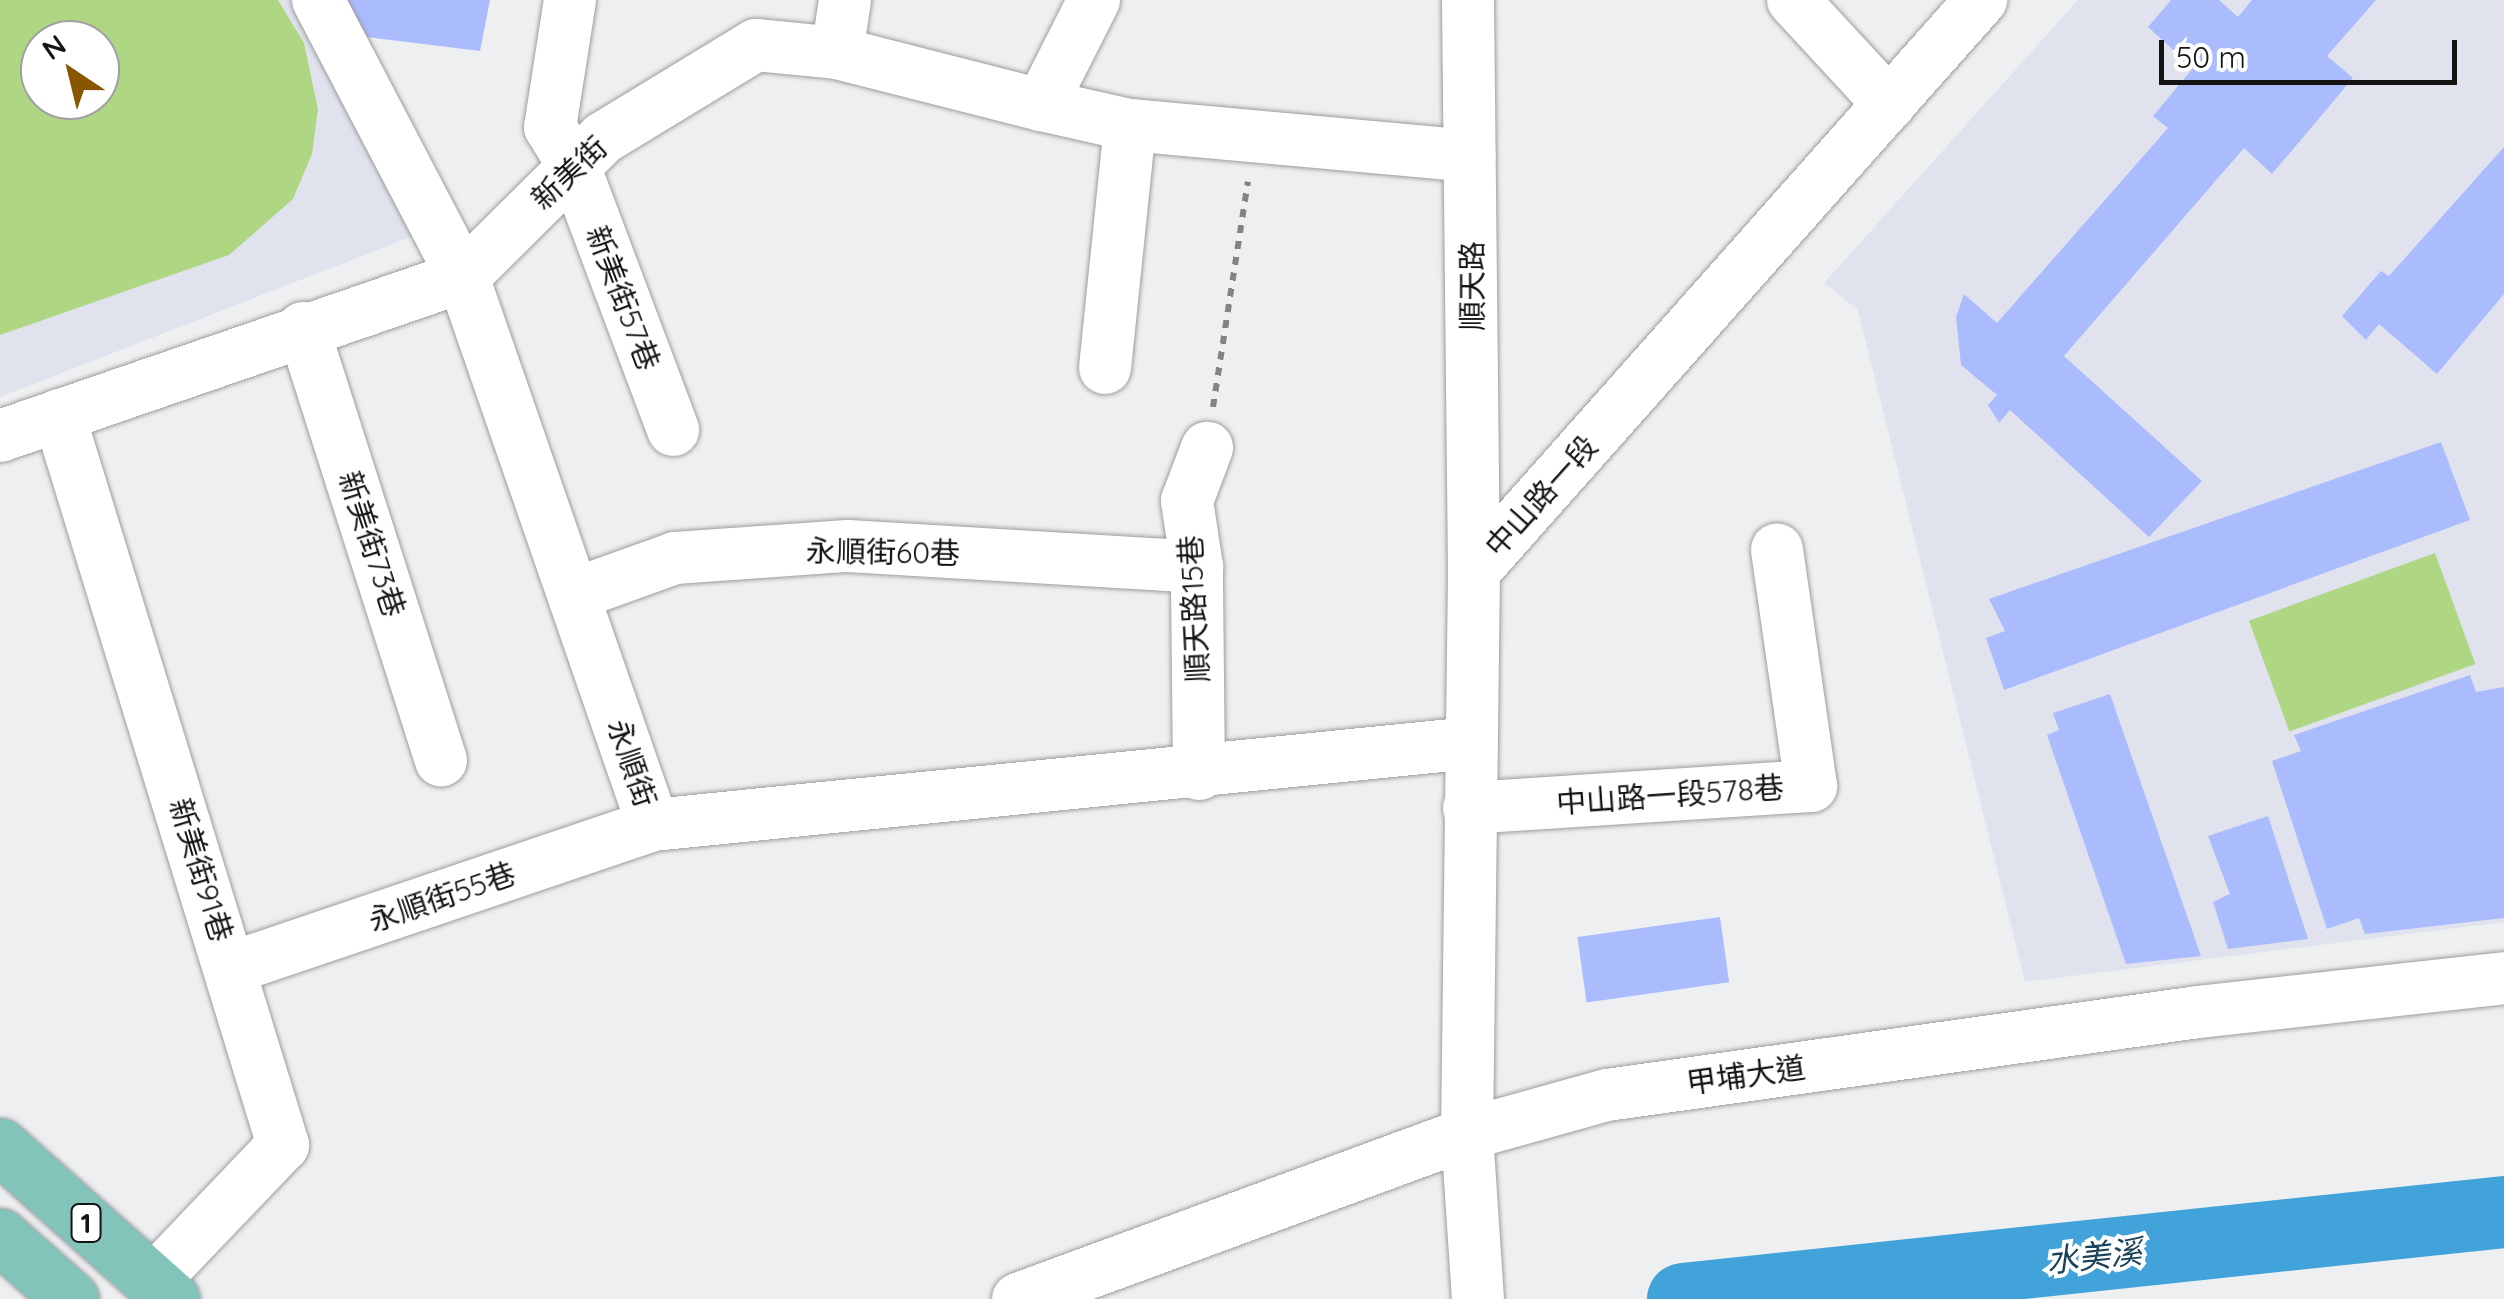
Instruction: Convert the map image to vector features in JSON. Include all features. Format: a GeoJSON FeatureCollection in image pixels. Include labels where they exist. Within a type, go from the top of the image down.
{"type":"FeatureCollection","features":[{"type":"Feature","properties":{"kind":"main road","name":"1"},"geometry":{"type":"LineString","coordinates":[[0,1146],[162,1290]]}},
{"type":"Feature","properties":{"kind":"main road","name":"1"},"geometry":{"type":"LineString","coordinates":[[0,1236],[71,1299]]}},
{"type":"Feature","properties":{"kind":"street","name":"永順街"},"geometry":{"type":"LineString","coordinates":[[318,0],[463,277],[653,825],[1198,774],[1471,742]]}},
{"type":"Feature","properties":{"kind":"street","name":"新美街57巷"},"geometry":{"type":"LineString","coordinates":[[570,0],[550,127],[574,166],[673,430]]}},
{"type":"Feature","properties":{"kind":"street"},"geometry":{"type":"LineString","coordinates":[[837,53],[846,0]]}},
{"type":"Feature","properties":{"kind":"street"},"geometry":{"type":"LineString","coordinates":[[1041,106],[1094,0]]}},
{"type":"Feature","properties":{"kind":"street","name":"順天路"},"geometry":{"type":"LineString","coordinates":[[1468,0],[1474,571]]}},
{"type":"Feature","properties":{"kind":"street"},"geometry":{"type":"LineString","coordinates":[[1793,0],[1890,104]]}},
{"type":"Feature","properties":{"kind":"street","name":"中山路一段"},"geometry":{"type":"LineString","coordinates":[[1478,1299],[1467,1134],[1474,571],[1982,0]]}},
{"type":"Feature","properties":{"kind":"street","name":"新美街"},"geometry":{"type":"LineString","coordinates":[[0,436],[303,328],[463,277],[604,138],[756,44],[837,53],[1130,125],[1254,139]]}},
{"type":"Feature","properties":{"kind":"street"},"geometry":{"type":"LineString","coordinates":[[1105,368],[1130,125]]}},
{"type":"Feature","properties":{"kind":"street"},"geometry":{"type":"LineString","coordinates":[[1254,139],[1470,156]]}},
{"type":"Feature","properties":{"kind":"street","name":"新美街73巷"},"geometry":{"type":"LineString","coordinates":[[303,328],[441,760]]}},
{"type":"Feature","properties":{"kind":"street","name":"新美街91巷"},"geometry":{"type":"LineString","coordinates":[[60,416],[232,968],[283,1145],[162,1290]]}},
{"type":"Feature","properties":{"kind":"street","name":"順天路15巷"},"geometry":{"type":"LineString","coordinates":[[1198,774],[1197,567],[1187,500],[1207,448]]}},
{"type":"Feature","properties":{"kind":"street","name":"永順街60巷"},"geometry":{"type":"LineString","coordinates":[[575,594],[676,558],[848,546],[1197,567]]}},
{"type":"Feature","properties":{"kind":"street","name":"中山路一段578巷"},"geometry":{"type":"LineString","coordinates":[[1469,808],[1811,786],[1777,549]]}},
{"type":"Feature","properties":{"kind":"street","name":"永順街55巷"},"geometry":{"type":"LineString","coordinates":[[232,968],[653,825]]}},
{"type":"Feature","properties":{"kind":"street"},"geometry":{"type":"LineString","coordinates":[[2198,1012],[2305,966],[2504,941]]}},
{"type":"Feature","properties":{"kind":"street","name":"甲埔大道"},"geometry":{"type":"LineString","coordinates":[[1018,1299],[1467,1134],[1608,1095],[2198,1012],[2504,978]]}},
{"type":"Feature","properties":{"kind":"path"},"geometry":{"type":"LineString","coordinates":[[1207,448],[1254,139]]}},
{"type":"Feature","properties":{"kind":"shaded area"},"geometry":{"type":"Polygon","coordinates":[[[0,0],[299,0],[413,236],[0,397],[0,0]]]}},
{"type":"Feature","properties":{"kind":"shaded area"},"geometry":{"type":"Polygon","coordinates":[[[2078,0],[2504,0],[2504,922],[2025,982],[1858,310],[1824,283],[2078,0]]]}},
{"type":"Feature","properties":{"kind":"green space"},"geometry":{"type":"Polygon","coordinates":[[[0,0],[278,0],[304,43],[318,109],[312,154],[293,199],[229,255],[0,335],[0,0]]]}},
{"type":"Feature","properties":{"kind":"green space"},"geometry":{"type":"Polygon","coordinates":[[[2435,553],[2475,664],[2289,732],[2249,621],[2435,553]]]}},
{"type":"Feature","properties":{"kind":"building"},"geometry":{"type":"Polygon","coordinates":[[[335,0],[490,0],[480,51],[350,35],[335,0]]]}},
{"type":"Feature","properties":{"kind":"building"},"geometry":{"type":"Polygon","coordinates":[[[2171,0],[2219,0],[2238,17],[2252,0],[2376,0],[2327,56],[2353,78],[2272,174],[2244,148],[2064,356],[2202,481],[2149,537],[2010,410],[1999,423],[1988,405],[1997,395],[1961,365],[1956,317],[1964,294],[1997,323],[2168,128],[2153,116],[2193,68],[2148,27],[2171,0]]]}},
{"type":"Feature","properties":{"kind":"building"},"geometry":{"type":"Polygon","coordinates":[[[2504,147],[2504,294],[2437,374],[2379,324],[2366,340],[2342,316],[2381,271],[2389,276],[2504,147]]]}},
{"type":"Feature","properties":{"kind":"building"},"geometry":{"type":"Polygon","coordinates":[[[2441,442],[2470,520],[2004,690],[1986,638],[2005,631],[1989,599],[2441,442]]]}},
{"type":"Feature","properties":{"kind":"building"},"geometry":{"type":"Polygon","coordinates":[[[2470,675],[2476,692],[2504,687],[2504,918],[2365,934],[2359,918],[2327,929],[2272,761],[2301,751],[2294,735],[2470,675]]]}},
{"type":"Feature","properties":{"kind":"building"},"geometry":{"type":"Polygon","coordinates":[[[2110,694],[2201,956],[2126,964],[2047,735],[2059,730],[2053,713],[2110,694]]]}},
{"type":"Feature","properties":{"kind":"building"},"geometry":{"type":"Polygon","coordinates":[[[2268,816],[2308,939],[2228,949],[2213,902],[2230,894],[2208,836],[2268,816]]]}},
{"type":"Feature","properties":{"kind":"building"},"geometry":{"type":"Polygon","coordinates":[[[1720,917],[1729,982],[1587,1002],[1577,937],[1720,917]]]}},
{"type":"Feature","properties":{"kind":"waterway","name":"水美溪"},"geometry":{"type":"LineString","coordinates":[[1683,1299],[2504,1212]]}}]}
